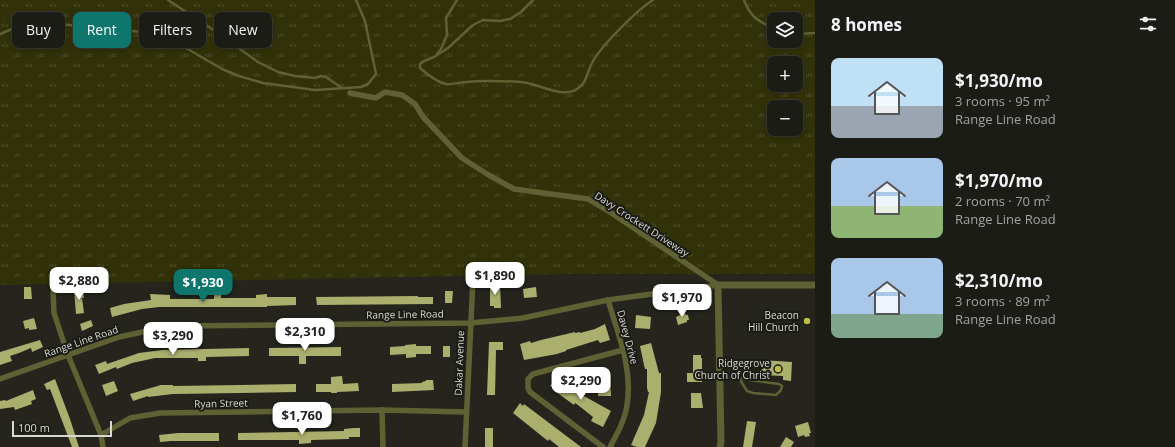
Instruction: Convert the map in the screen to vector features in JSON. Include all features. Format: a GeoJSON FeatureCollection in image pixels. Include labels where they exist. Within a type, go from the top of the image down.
{"type":"FeatureCollection","features":[{"type":"Feature","properties":{"kind":"street","name":"Davy Crockett Driveway"},"geometry":{"type":"LineString","coordinates":[[350,93],[376,98],[385,92],[402,95],[415,104],[423,117],[462,158],[486,174],[514,189],[588,200],[613,214],[718,285]]}},
{"type":"Feature","properties":{"kind":"street","name":"Dakar Avenue"},"geometry":{"type":"LineString","coordinates":[[465,447],[472,279]]}},
{"type":"Feature","properties":{"kind":"street","name":"Range Line Road"},"geometry":{"type":"LineString","coordinates":[[0,379],[119,337],[171,326],[470,323],[523,318],[608,300],[718,285],[815,286]]}},
{"type":"Feature","properties":{"kind":"street"},"geometry":{"type":"LineString","coordinates":[[718,285],[720,447]]}},
{"type":"Feature","properties":{"kind":"street"},"geometry":{"type":"LineString","coordinates":[[53,290],[54,313],[68,355],[101,435],[103,447]]}},
{"type":"Feature","properties":{"kind":"street","name":"Davey Drive"},"geometry":{"type":"LineString","coordinates":[[608,300],[628,368],[629,386],[628,405],[621,426],[610,447]]}},
{"type":"Feature","properties":{"kind":"street"},"geometry":{"type":"LineString","coordinates":[[603,447],[530,392],[527,385],[528,379],[533,374],[623,350]]}},
{"type":"Feature","properties":{"kind":"street"},"geometry":{"type":"LineString","coordinates":[[382,410],[383,447]]}},
{"type":"Feature","properties":{"kind":"street","name":"Ryan Street"},"geometry":{"type":"LineString","coordinates":[[101,435],[130,418],[160,413],[382,410],[466,412]]}},
{"type":"Feature","properties":{"kind":"lane"},"geometry":{"type":"LineString","coordinates":[[168,0],[258,62],[278,72],[289,75],[315,78],[321,76],[326,77],[342,88]]}},
{"type":"Feature","properties":{"kind":"lane"},"geometry":{"type":"LineString","coordinates":[[0,34],[19,26],[48,23],[152,33],[169,38],[222,69],[263,83],[315,90],[361,87],[368,84],[376,74],[365,21],[356,0]]}},
{"type":"Feature","properties":{"kind":"lane"},"geometry":{"type":"LineString","coordinates":[[434,57],[446,40],[446,18],[457,0]]}},
{"type":"Feature","properties":{"kind":"lane"},"geometry":{"type":"LineString","coordinates":[[533,0],[521,12],[510,19],[500,21],[483,20],[473,25],[448,48],[434,57],[424,60],[420,64],[420,68],[426,74],[446,84],[468,82],[523,82],[560,91],[575,91],[584,83],[592,63],[598,54],[638,11],[653,0]]}},
{"type":"Feature","properties":{"kind":"lane"},"geometry":{"type":"LineString","coordinates":[[744,0],[747,8],[757,20],[767,25]]}},
{"type":"Feature","properties":{"kind":"lane"},"geometry":{"type":"LineString","coordinates":[[803,34],[815,33]]}},
{"type":"Feature","properties":{"kind":"lane"},"geometry":{"type":"LineString","coordinates":[[720,376],[740,378],[779,384],[782,386],[782,390],[776,395],[753,393],[747,391],[740,378]]}},
{"type":"Feature","properties":{"kind":"green space"},"geometry":{"type":"Polygon","coordinates":[[[0,0],[815,0],[815,274],[568,274],[0,285],[0,0]]]}},
{"type":"Feature","properties":{"kind":"building"},"geometry":{"type":"Polygon","coordinates":[[[490,284],[500,284],[501,308],[494,308],[494,306],[490,306],[490,284]]]}},
{"type":"Feature","properties":{"kind":"building"},"geometry":{"type":"Polygon","coordinates":[[[24,287],[31,287],[32,299],[24,299],[24,287]]]}},
{"type":"Feature","properties":{"kind":"building"},"geometry":{"type":"Polygon","coordinates":[[[536,287],[537,297],[524,298],[523,289],[536,287]]]}},
{"type":"Feature","properties":{"kind":"building"},"geometry":{"type":"Polygon","coordinates":[[[74,290],[83,290],[84,298],[82,298],[84,313],[76,314],[74,290]]]}},
{"type":"Feature","properties":{"kind":"building"},"geometry":{"type":"Polygon","coordinates":[[[445,291],[453,291],[452,303],[445,303],[445,291]]]}},
{"type":"Feature","properties":{"kind":"building"},"geometry":{"type":"Polygon","coordinates":[[[150,294],[170,295],[170,299],[214,299],[214,295],[221,295],[221,298],[256,298],[256,295],[267,294],[267,297],[296,297],[296,305],[267,307],[159,307],[142,309],[112,317],[110,308],[124,304],[151,300],[150,294]]]}},
{"type":"Feature","properties":{"kind":"building"},"geometry":{"type":"Polygon","coordinates":[[[316,297],[433,297],[433,304],[317,305],[316,297]]]}},
{"type":"Feature","properties":{"kind":"building"},"geometry":{"type":"Polygon","coordinates":[[[684,311],[686,315],[688,315],[689,320],[678,325],[676,317],[680,315],[679,312],[684,311]]]}},
{"type":"Feature","properties":{"kind":"building"},"geometry":{"type":"Polygon","coordinates":[[[636,315],[651,317],[650,329],[635,328],[636,315]]]}},
{"type":"Feature","properties":{"kind":"building"},"geometry":{"type":"Polygon","coordinates":[[[34,318],[37,329],[25,329],[23,321],[34,318]]]}},
{"type":"Feature","properties":{"kind":"building"},"geometry":{"type":"Polygon","coordinates":[[[91,320],[93,326],[82,331],[80,324],[91,320]]]}},
{"type":"Feature","properties":{"kind":"building"},"geometry":{"type":"Polygon","coordinates":[[[605,324],[610,340],[600,343],[598,340],[557,354],[524,360],[520,344],[530,341],[531,343],[575,332],[580,333],[595,329],[605,324]]]}},
{"type":"Feature","properties":{"kind":"building"},"geometry":{"type":"Polygon","coordinates":[[[40,340],[43,347],[32,352],[31,348],[10,356],[12,361],[0,365],[0,352],[40,340]]]}},
{"type":"Feature","properties":{"kind":"building"},"geometry":{"type":"Polygon","coordinates":[[[489,342],[503,342],[503,350],[496,350],[495,395],[487,395],[489,342]]]}},
{"type":"Feature","properties":{"kind":"building"},"geometry":{"type":"Polygon","coordinates":[[[651,343],[659,373],[661,373],[661,392],[656,423],[645,447],[637,447],[631,445],[644,415],[649,392],[647,388],[647,369],[645,369],[640,346],[651,343]]]}},
{"type":"Feature","properties":{"kind":"building"},"geometry":{"type":"Polygon","coordinates":[[[416,344],[416,346],[431,346],[431,354],[416,354],[416,357],[406,358],[406,354],[390,355],[390,347],[416,344]]]}},
{"type":"Feature","properties":{"kind":"building"},"geometry":{"type":"Polygon","coordinates":[[[443,346],[450,346],[450,357],[443,357],[443,346]]]}},
{"type":"Feature","properties":{"kind":"building"},"geometry":{"type":"Polygon","coordinates":[[[341,347],[341,356],[306,356],[306,364],[299,364],[299,356],[269,356],[269,348],[341,347]]]}},
{"type":"Feature","properties":{"kind":"building"},"geometry":{"type":"Polygon","coordinates":[[[249,348],[249,356],[206,357],[206,361],[198,361],[198,358],[155,358],[132,363],[117,369],[116,367],[99,374],[95,365],[106,361],[107,364],[139,353],[162,350],[249,348]]]}},
{"type":"Feature","properties":{"kind":"building"},"geometry":{"type":"Polygon","coordinates":[[[693,355],[701,355],[702,358],[702,382],[687,382],[687,373],[693,373],[693,355]]]}},
{"type":"Feature","properties":{"kind":"building"},"geometry":{"type":"Polygon","coordinates":[[[762,360],[792,362],[791,381],[783,380],[783,376],[761,375],[762,360]]]}},
{"type":"Feature","properties":{"kind":"building"},"geometry":{"type":"Polygon","coordinates":[[[599,372],[610,372],[611,396],[598,396],[599,372]]]}},
{"type":"Feature","properties":{"kind":"building"},"geometry":{"type":"Polygon","coordinates":[[[558,375],[586,395],[582,395],[611,411],[603,427],[591,421],[593,417],[578,405],[575,403],[574,405],[552,389],[553,388],[550,386],[558,375]]]}},
{"type":"Feature","properties":{"kind":"building"},"geometry":{"type":"Polygon","coordinates":[[[342,376],[343,384],[358,383],[359,391],[337,393],[316,392],[316,384],[331,384],[331,377],[342,376]]]}},
{"type":"Feature","properties":{"kind":"building"},"geometry":{"type":"Polygon","coordinates":[[[55,379],[79,447],[72,447],[50,389],[47,390],[44,384],[55,379]]]}},
{"type":"Feature","properties":{"kind":"building"},"geometry":{"type":"Polygon","coordinates":[[[426,380],[433,380],[434,390],[392,392],[392,384],[422,383],[426,380]]]}},
{"type":"Feature","properties":{"kind":"building"},"geometry":{"type":"Polygon","coordinates":[[[114,381],[118,391],[106,396],[102,385],[114,381]]]}},
{"type":"Feature","properties":{"kind":"building"},"geometry":{"type":"Polygon","coordinates":[[[296,384],[296,392],[173,394],[148,396],[133,401],[130,394],[161,385],[296,384]]]}},
{"type":"Feature","properties":{"kind":"building"},"geometry":{"type":"Polygon","coordinates":[[[33,390],[36,399],[31,401],[32,404],[15,410],[14,407],[0,409],[0,401],[6,401],[33,390]]]}},
{"type":"Feature","properties":{"kind":"building"},"geometry":{"type":"Polygon","coordinates":[[[691,393],[701,393],[703,408],[691,408],[691,393]]]}},
{"type":"Feature","properties":{"kind":"building"},"geometry":{"type":"Polygon","coordinates":[[[520,403],[523,406],[524,404],[581,447],[559,447],[549,439],[548,441],[513,413],[520,403]]]}},
{"type":"Feature","properties":{"kind":"building"},"geometry":{"type":"Polygon","coordinates":[[[747,421],[756,422],[752,447],[743,447],[747,421]]]}},
{"type":"Feature","properties":{"kind":"building"},"geometry":{"type":"Polygon","coordinates":[[[808,422],[811,433],[809,433],[810,436],[805,437],[804,435],[798,437],[795,426],[808,422]]]}},
{"type":"Feature","properties":{"kind":"building"},"geometry":{"type":"Polygon","coordinates":[[[360,428],[360,437],[349,437],[349,439],[311,440],[311,443],[299,444],[299,440],[238,440],[238,433],[344,431],[344,429],[360,428]]]}},
{"type":"Feature","properties":{"kind":"building"},"geometry":{"type":"Polygon","coordinates":[[[485,428],[493,428],[493,447],[485,447],[485,428]]]}},
{"type":"Feature","properties":{"kind":"building"},"geometry":{"type":"Polygon","coordinates":[[[178,433],[219,433],[219,441],[160,442],[159,435],[178,433]]]}},
{"type":"Feature","properties":{"kind":"building"},"geometry":{"type":"Polygon","coordinates":[[[786,437],[794,442],[791,447],[780,447],[786,437]]]}},
{"type":"Feature","properties":{"kind":"place","name":"Beacon Hill Church"},"geometry":{"type":"Point","coordinates":[807,321]}},
{"type":"Feature","properties":{"kind":"place","name":"Ridgegrove Church of Christ"},"geometry":{"type":"Point","coordinates":[778,369]}}]}
